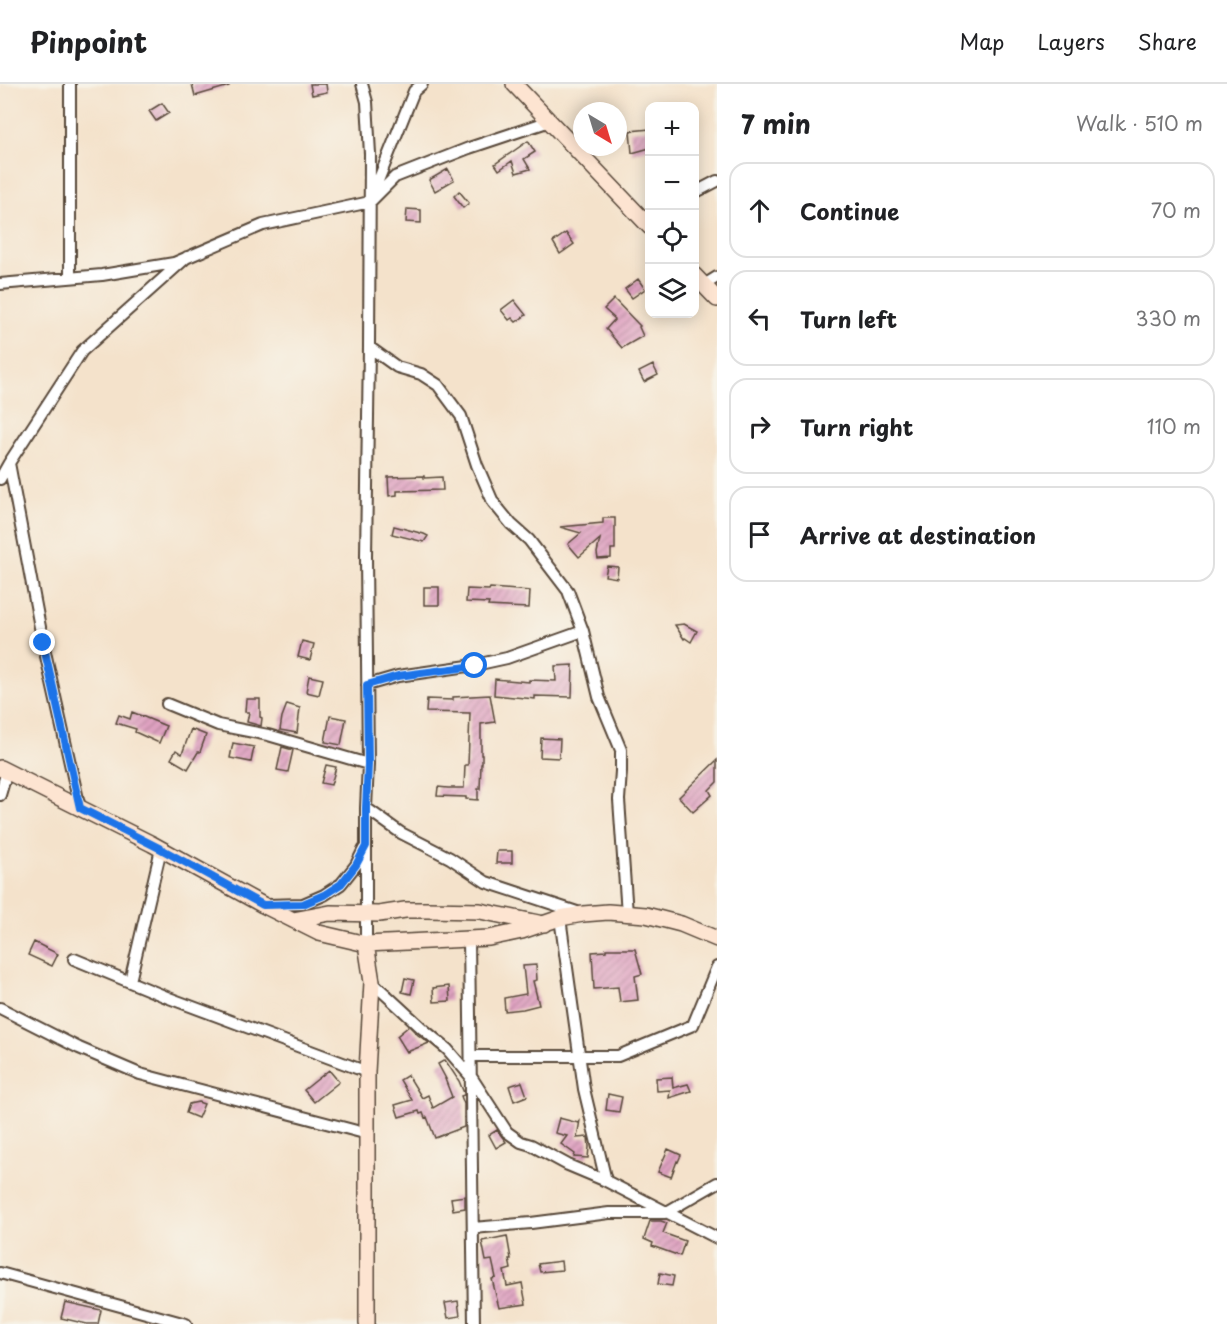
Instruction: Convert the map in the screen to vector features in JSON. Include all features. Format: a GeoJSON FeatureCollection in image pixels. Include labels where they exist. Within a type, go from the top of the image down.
{"type":"FeatureCollection","features":[{"type":"Feature","properties":{"kind":"street"},"geometry":{"type":"LineString","coordinates":[[70,84],[70,278]]}},
{"type":"Feature","properties":{"kind":"street"},"geometry":{"type":"LineString","coordinates":[[362,84],[367,102],[370,154],[366,556],[368,764],[366,944],[372,982],[367,1072],[367,1324]]}},
{"type":"Feature","properties":{"kind":"street"},"geometry":{"type":"LineString","coordinates":[[370,202],[414,91],[422,84]]}},
{"type":"Feature","properties":{"kind":"street"},"geometry":{"type":"LineString","coordinates":[[514,84],[645,219]]}},
{"type":"Feature","properties":{"kind":"street"},"geometry":{"type":"LineString","coordinates":[[0,284],[102,275],[174,263],[263,225],[370,202],[395,177],[469,148],[550,122]]}},
{"type":"Feature","properties":{"kind":"street"},"geometry":{"type":"LineString","coordinates":[[699,190],[717,181]]}},
{"type":"Feature","properties":{"kind":"street"},"geometry":{"type":"LineString","coordinates":[[0,479],[82,351],[187,257]]}},
{"type":"Feature","properties":{"kind":"street"},"geometry":{"type":"LineString","coordinates":[[705,279],[717,299]]}},
{"type":"Feature","properties":{"kind":"street"},"geometry":{"type":"LineString","coordinates":[[369,347],[397,367],[421,374],[438,385],[461,416],[477,465],[493,502],[511,524],[529,540],[568,591],[583,631],[599,697],[621,750],[619,800],[627,914]]}},
{"type":"Feature","properties":{"kind":"street"},"geometry":{"type":"LineString","coordinates":[[9,463],[43,643],[80,808]]}},
{"type":"Feature","properties":{"kind":"street"},"geometry":{"type":"LineString","coordinates":[[367,685],[398,676],[475,666],[507,658],[583,631]]}},
{"type":"Feature","properties":{"kind":"street"},"geometry":{"type":"LineString","coordinates":[[167,704],[218,725],[268,735],[368,764]]}},
{"type":"Feature","properties":{"kind":"street"},"geometry":{"type":"LineString","coordinates":[[0,795],[3,769],[319,933],[366,944],[489,938],[522,931],[560,918],[608,912],[645,915],[681,924],[717,939]]}},
{"type":"Feature","properties":{"kind":"street"},"geometry":{"type":"LineString","coordinates":[[366,808],[401,833],[450,858],[486,882],[584,914]]}},
{"type":"Feature","properties":{"kind":"street"},"geometry":{"type":"LineString","coordinates":[[263,905],[303,904],[324,895],[341,884],[356,865],[366,846]]}},
{"type":"Feature","properties":{"kind":"street"},"geometry":{"type":"LineString","coordinates":[[130,981],[161,849]]}},
{"type":"Feature","properties":{"kind":"street"},"geometry":{"type":"LineString","coordinates":[[293,920],[330,913],[379,914],[405,910],[480,911],[544,924]]}},
{"type":"Feature","properties":{"kind":"street"},"geometry":{"type":"LineString","coordinates":[[560,918],[584,1089],[606,1181]]}},
{"type":"Feature","properties":{"kind":"street"},"geometry":{"type":"LineString","coordinates":[[469,939],[474,1324]]}},
{"type":"Feature","properties":{"kind":"street"},"geometry":{"type":"LineString","coordinates":[[74,958],[169,998],[367,1072]]}},
{"type":"Feature","properties":{"kind":"street"},"geometry":{"type":"LineString","coordinates":[[471,1056],[618,1056],[693,1025],[717,967]]}},
{"type":"Feature","properties":{"kind":"street"},"geometry":{"type":"LineString","coordinates":[[372,982],[447,1048],[472,1078],[507,1132],[521,1142],[606,1181],[717,1238]]}},
{"type":"Feature","properties":{"kind":"street"},"geometry":{"type":"LineString","coordinates":[[0,1008],[79,1048],[140,1074],[368,1134]]}},
{"type":"Feature","properties":{"kind":"street"},"geometry":{"type":"LineString","coordinates":[[473,1228],[609,1214],[665,1212],[717,1183]]}},
{"type":"Feature","properties":{"kind":"street"},"geometry":{"type":"LineString","coordinates":[[0,1273],[186,1324]]}},
{"type":"Feature","properties":{"kind":"building"},"geometry":{"type":"Polygon","coordinates":[[[192,84],[229,84],[229,86],[195,96],[192,84]]]}},
{"type":"Feature","properties":{"kind":"building"},"geometry":{"type":"Polygon","coordinates":[[[310,84],[326,84],[327,92],[312,95],[310,84]]]}},
{"type":"Feature","properties":{"kind":"building"},"geometry":{"type":"Polygon","coordinates":[[[162,103],[169,113],[156,121],[149,111],[162,103]]]}},
{"type":"Feature","properties":{"kind":"building"},"geometry":{"type":"Polygon","coordinates":[[[645,130],[645,149],[632,153],[630,131],[645,130]]]}},
{"type":"Feature","properties":{"kind":"building"},"geometry":{"type":"Polygon","coordinates":[[[528,141],[535,152],[524,159],[530,169],[516,173],[512,161],[499,170],[495,164],[528,141]]]}},
{"type":"Feature","properties":{"kind":"building"},"geometry":{"type":"Polygon","coordinates":[[[448,169],[454,180],[435,191],[429,180],[448,169]]]}},
{"type":"Feature","properties":{"kind":"building"},"geometry":{"type":"Polygon","coordinates":[[[459,191],[469,203],[463,208],[454,196],[459,191]]]}},
{"type":"Feature","properties":{"kind":"building"},"geometry":{"type":"Polygon","coordinates":[[[407,209],[421,210],[421,223],[406,222],[407,209]]]}},
{"type":"Feature","properties":{"kind":"building"},"geometry":{"type":"Polygon","coordinates":[[[566,233],[574,244],[560,254],[553,242],[566,233]]]}},
{"type":"Feature","properties":{"kind":"building"},"geometry":{"type":"Polygon","coordinates":[[[638,279],[645,289],[632,298],[625,289],[638,279]]]}},
{"type":"Feature","properties":{"kind":"building"},"geometry":{"type":"Polygon","coordinates":[[[614,299],[640,326],[643,336],[622,348],[606,329],[615,319],[604,309],[614,299]]]}},
{"type":"Feature","properties":{"kind":"building"},"geometry":{"type":"Polygon","coordinates":[[[514,300],[526,315],[516,322],[512,318],[509,320],[501,310],[514,300]]]}},
{"type":"Feature","properties":{"kind":"building"},"geometry":{"type":"Polygon","coordinates":[[[653,365],[658,375],[644,382],[639,372],[653,365]]]}},
{"type":"Feature","properties":{"kind":"building"},"geometry":{"type":"Polygon","coordinates":[[[424,476],[424,478],[442,477],[443,490],[397,491],[397,495],[389,496],[388,477],[424,476]]]}},
{"type":"Feature","properties":{"kind":"building"},"geometry":{"type":"Polygon","coordinates":[[[603,518],[615,518],[615,549],[611,549],[611,558],[598,559],[600,539],[579,557],[568,544],[581,533],[560,527],[603,523],[603,518]]]}},
{"type":"Feature","properties":{"kind":"building"},"geometry":{"type":"Polygon","coordinates":[[[394,526],[428,536],[424,542],[392,534],[394,526]]]}},
{"type":"Feature","properties":{"kind":"building"},"geometry":{"type":"Polygon","coordinates":[[[607,566],[618,567],[617,578],[605,576],[607,566]]]}},
{"type":"Feature","properties":{"kind":"building"},"geometry":{"type":"Polygon","coordinates":[[[424,587],[439,587],[439,605],[424,605],[424,587]]]}},
{"type":"Feature","properties":{"kind":"building"},"geometry":{"type":"Polygon","coordinates":[[[490,588],[530,591],[529,608],[488,606],[489,603],[466,602],[467,589],[489,590],[490,588]]]}},
{"type":"Feature","properties":{"kind":"building"},"geometry":{"type":"Polygon","coordinates":[[[684,624],[697,631],[691,642],[684,639],[675,625],[684,624]]]}},
{"type":"Feature","properties":{"kind":"building"},"geometry":{"type":"Polygon","coordinates":[[[302,641],[314,644],[310,660],[298,657],[302,641]]]}},
{"type":"Feature","properties":{"kind":"building"},"geometry":{"type":"Polygon","coordinates":[[[573,665],[572,697],[535,696],[535,699],[494,695],[495,679],[529,682],[529,680],[556,681],[555,666],[573,665]]]}},
{"type":"Feature","properties":{"kind":"building"},"geometry":{"type":"Polygon","coordinates":[[[309,676],[323,679],[319,695],[306,692],[309,676]]]}},
{"type":"Feature","properties":{"kind":"building"},"geometry":{"type":"Polygon","coordinates":[[[490,695],[495,722],[481,724],[482,764],[478,800],[466,799],[466,797],[437,796],[438,787],[464,788],[465,765],[468,765],[470,713],[426,712],[427,699],[453,700],[453,697],[490,695]]]}},
{"type":"Feature","properties":{"kind":"building"},"geometry":{"type":"Polygon","coordinates":[[[246,699],[260,699],[261,726],[247,722],[249,712],[245,712],[246,699]]]}},
{"type":"Feature","properties":{"kind":"building"},"geometry":{"type":"Polygon","coordinates":[[[287,704],[300,708],[297,733],[280,730],[287,704]]]}},
{"type":"Feature","properties":{"kind":"building"},"geometry":{"type":"Polygon","coordinates":[[[132,712],[166,726],[159,743],[135,732],[136,729],[116,723],[119,715],[130,719],[132,712]]]}},
{"type":"Feature","properties":{"kind":"building"},"geometry":{"type":"Polygon","coordinates":[[[330,716],[346,719],[341,745],[325,742],[330,716]]]}},
{"type":"Feature","properties":{"kind":"building"},"geometry":{"type":"Polygon","coordinates":[[[191,729],[206,735],[200,752],[188,769],[171,759],[176,750],[182,754],[191,729]]]}},
{"type":"Feature","properties":{"kind":"building"},"geometry":{"type":"Polygon","coordinates":[[[541,738],[560,739],[559,758],[540,757],[541,738]]]}},
{"type":"Feature","properties":{"kind":"building"},"geometry":{"type":"Polygon","coordinates":[[[233,743],[254,747],[251,762],[230,758],[233,743]]]}},
{"type":"Feature","properties":{"kind":"building"},"geometry":{"type":"Polygon","coordinates":[[[282,747],[293,750],[288,772],[277,770],[282,747]]]}},
{"type":"Feature","properties":{"kind":"building"},"geometry":{"type":"Polygon","coordinates":[[[717,760],[717,782],[709,790],[712,795],[693,812],[679,797],[717,760]]]}},
{"type":"Feature","properties":{"kind":"building"},"geometry":{"type":"Polygon","coordinates":[[[326,765],[336,767],[331,785],[321,783],[326,765]]]}},
{"type":"Feature","properties":{"kind":"building"},"geometry":{"type":"Polygon","coordinates":[[[497,851],[512,851],[512,863],[496,863],[497,851]]]}},
{"type":"Feature","properties":{"kind":"building"},"geometry":{"type":"Polygon","coordinates":[[[34,942],[58,954],[52,966],[28,955],[34,942]]]}},
{"type":"Feature","properties":{"kind":"building"},"geometry":{"type":"Polygon","coordinates":[[[606,949],[635,949],[642,974],[635,976],[638,1000],[620,1002],[618,987],[594,989],[592,952],[606,951],[606,949]]]}},
{"type":"Feature","properties":{"kind":"building"},"geometry":{"type":"Polygon","coordinates":[[[536,965],[537,980],[533,981],[539,1005],[505,1011],[504,998],[526,994],[523,966],[536,965]]]}},
{"type":"Feature","properties":{"kind":"building"},"geometry":{"type":"Polygon","coordinates":[[[405,978],[414,980],[411,994],[402,992],[405,978]]]}},
{"type":"Feature","properties":{"kind":"building"},"geometry":{"type":"Polygon","coordinates":[[[449,986],[450,1001],[434,1002],[433,988],[449,986]]]}},
{"type":"Feature","properties":{"kind":"building"},"geometry":{"type":"Polygon","coordinates":[[[409,1026],[429,1043],[407,1052],[397,1036],[409,1026]]]}},
{"type":"Feature","properties":{"kind":"building"},"geometry":{"type":"Polygon","coordinates":[[[445,1060],[464,1093],[461,1096],[464,1104],[464,1127],[435,1138],[427,1117],[425,1118],[423,1113],[420,1114],[419,1111],[399,1117],[395,1105],[412,1100],[400,1080],[408,1075],[422,1098],[428,1095],[433,1108],[452,1097],[438,1064],[445,1060]]]}},
{"type":"Feature","properties":{"kind":"building"},"geometry":{"type":"Polygon","coordinates":[[[329,1070],[339,1082],[314,1102],[304,1090],[329,1070]]]}},
{"type":"Feature","properties":{"kind":"building"},"geometry":{"type":"Polygon","coordinates":[[[672,1077],[673,1088],[688,1084],[691,1091],[669,1098],[670,1090],[657,1091],[656,1078],[672,1077]]]}},
{"type":"Feature","properties":{"kind":"building"},"geometry":{"type":"Polygon","coordinates":[[[522,1082],[527,1096],[514,1101],[509,1086],[522,1082]]]}},
{"type":"Feature","properties":{"kind":"building"},"geometry":{"type":"Polygon","coordinates":[[[608,1094],[622,1097],[619,1112],[606,1110],[608,1094]]]}},
{"type":"Feature","properties":{"kind":"building"},"geometry":{"type":"Polygon","coordinates":[[[198,1102],[204,1104],[198,1118],[186,1113],[189,1104],[198,1102]]]}},
{"type":"Feature","properties":{"kind":"building"},"geometry":{"type":"Polygon","coordinates":[[[559,1118],[578,1123],[580,1120],[577,1138],[588,1137],[588,1158],[574,1157],[575,1154],[561,1144],[567,1136],[555,1133],[559,1118]]]}},
{"type":"Feature","properties":{"kind":"building"},"geometry":{"type":"Polygon","coordinates":[[[497,1130],[506,1142],[496,1148],[489,1135],[497,1130]]]}},
{"type":"Feature","properties":{"kind":"building"},"geometry":{"type":"Polygon","coordinates":[[[668,1149],[681,1155],[671,1177],[658,1172],[668,1149]]]}},
{"type":"Feature","properties":{"kind":"building"},"geometry":{"type":"Polygon","coordinates":[[[465,1196],[465,1208],[453,1210],[451,1198],[465,1196]]]}},
{"type":"Feature","properties":{"kind":"building"},"geometry":{"type":"Polygon","coordinates":[[[650,1221],[667,1223],[663,1233],[685,1241],[680,1256],[652,1246],[653,1243],[644,1239],[650,1221]]]}},
{"type":"Feature","properties":{"kind":"building"},"geometry":{"type":"Polygon","coordinates":[[[507,1236],[511,1269],[504,1271],[507,1286],[522,1283],[526,1304],[499,1308],[492,1279],[496,1278],[492,1260],[486,1261],[482,1241],[507,1236]]]}},
{"type":"Feature","properties":{"kind":"building"},"geometry":{"type":"Polygon","coordinates":[[[561,1261],[562,1270],[540,1272],[538,1264],[561,1261]]]}},
{"type":"Feature","properties":{"kind":"building"},"geometry":{"type":"Polygon","coordinates":[[[660,1273],[674,1276],[672,1286],[658,1284],[660,1273]]]}},
{"type":"Feature","properties":{"kind":"building"},"geometry":{"type":"Polygon","coordinates":[[[458,1301],[460,1316],[448,1318],[445,1303],[458,1301]]]}},
{"type":"Feature","properties":{"kind":"building"},"geometry":{"type":"Polygon","coordinates":[[[65,1302],[101,1310],[98,1324],[61,1318],[65,1302]]]}},
{"type":"Feature","properties":{"kind":"route"},"geometry":{"type":"LineString","coordinates":[[43,643],[80,808],[263,905],[303,904],[324,895],[341,884],[356,865],[366,846],[367,685],[398,676],[475,666]]}}]}
